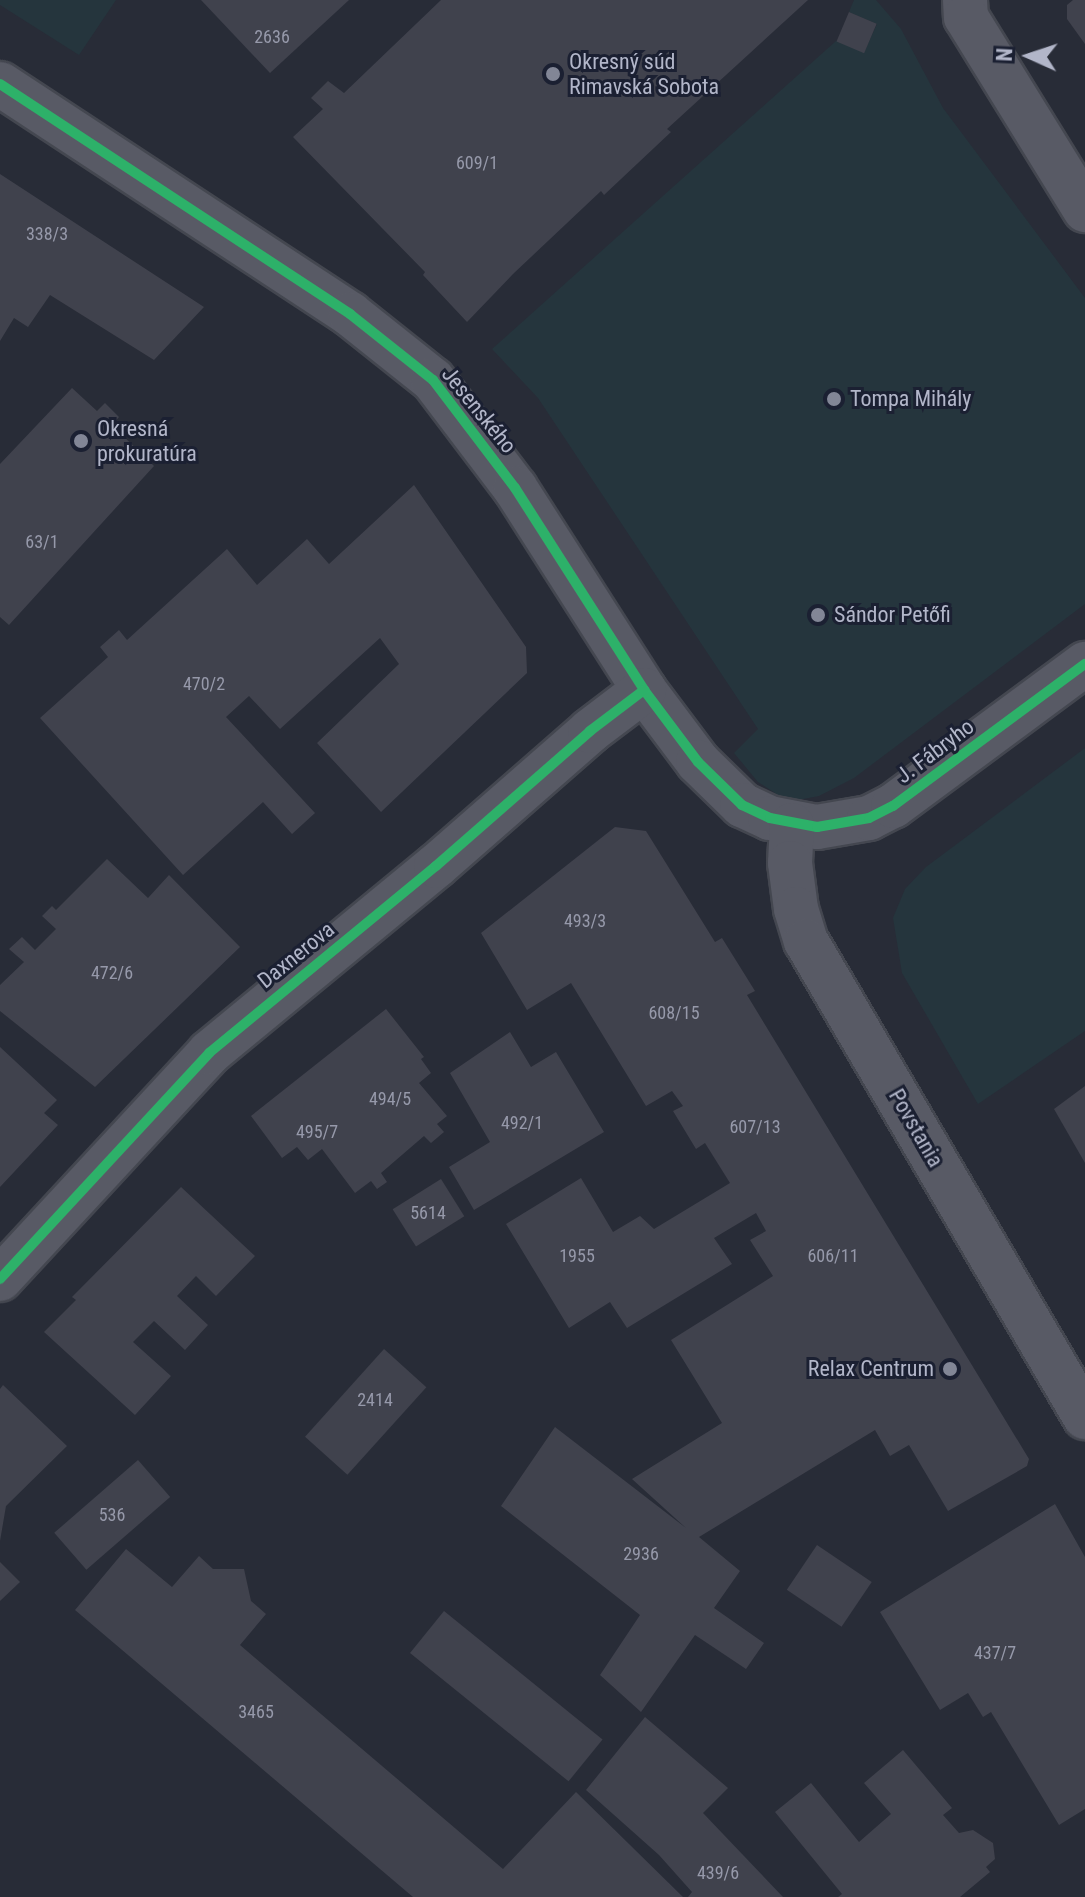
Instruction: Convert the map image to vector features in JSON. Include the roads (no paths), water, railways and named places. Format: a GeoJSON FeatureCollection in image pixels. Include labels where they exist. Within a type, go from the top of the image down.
{"type":"FeatureCollection","features":[{"type":"Feature","properties":{"kind":"street"},"geometry":{"type":"LineString","coordinates":[[966,9],[1085,210]]}},
{"type":"Feature","properties":{"kind":"street","name":"Jesenského"},"geometry":{"type":"LineString","coordinates":[[0,84],[350,314],[433,380],[515,488],[644,690],[721,788],[742,805],[792,825]]}},
{"type":"Feature","properties":{"kind":"street","name":"J. Fábryho"},"geometry":{"type":"LineString","coordinates":[[792,825],[843,825],[869,818],[893,806],[1085,664]]}},
{"type":"Feature","properties":{"kind":"street","name":"Daxnerova"},"geometry":{"type":"LineString","coordinates":[[0,1279],[209,1053],[436,866],[590,731],[644,690]]}},
{"type":"Feature","properties":{"kind":"street","name":"Povstania"},"geometry":{"type":"LineString","coordinates":[[792,825],[790,863],[796,909],[806,941],[1085,1417]]}},
{"type":"Feature","properties":{"kind":"place","name":"Okresný súd Rimavská Sobota"},"geometry":{"type":"Point","coordinates":[553,74]}},
{"type":"Feature","properties":{"kind":"place","name":"Tompa Mihály"},"geometry":{"type":"Point","coordinates":[834,399]}},
{"type":"Feature","properties":{"kind":"place","name":"Okresná prokuratúra"},"geometry":{"type":"Point","coordinates":[81,441]}},
{"type":"Feature","properties":{"kind":"place","name":"Sándor Petőfi"},"geometry":{"type":"Point","coordinates":[818,615]}},
{"type":"Feature","properties":{"kind":"place","name":"Relax Centrum"},"geometry":{"type":"Point","coordinates":[950,1369]}}]}
